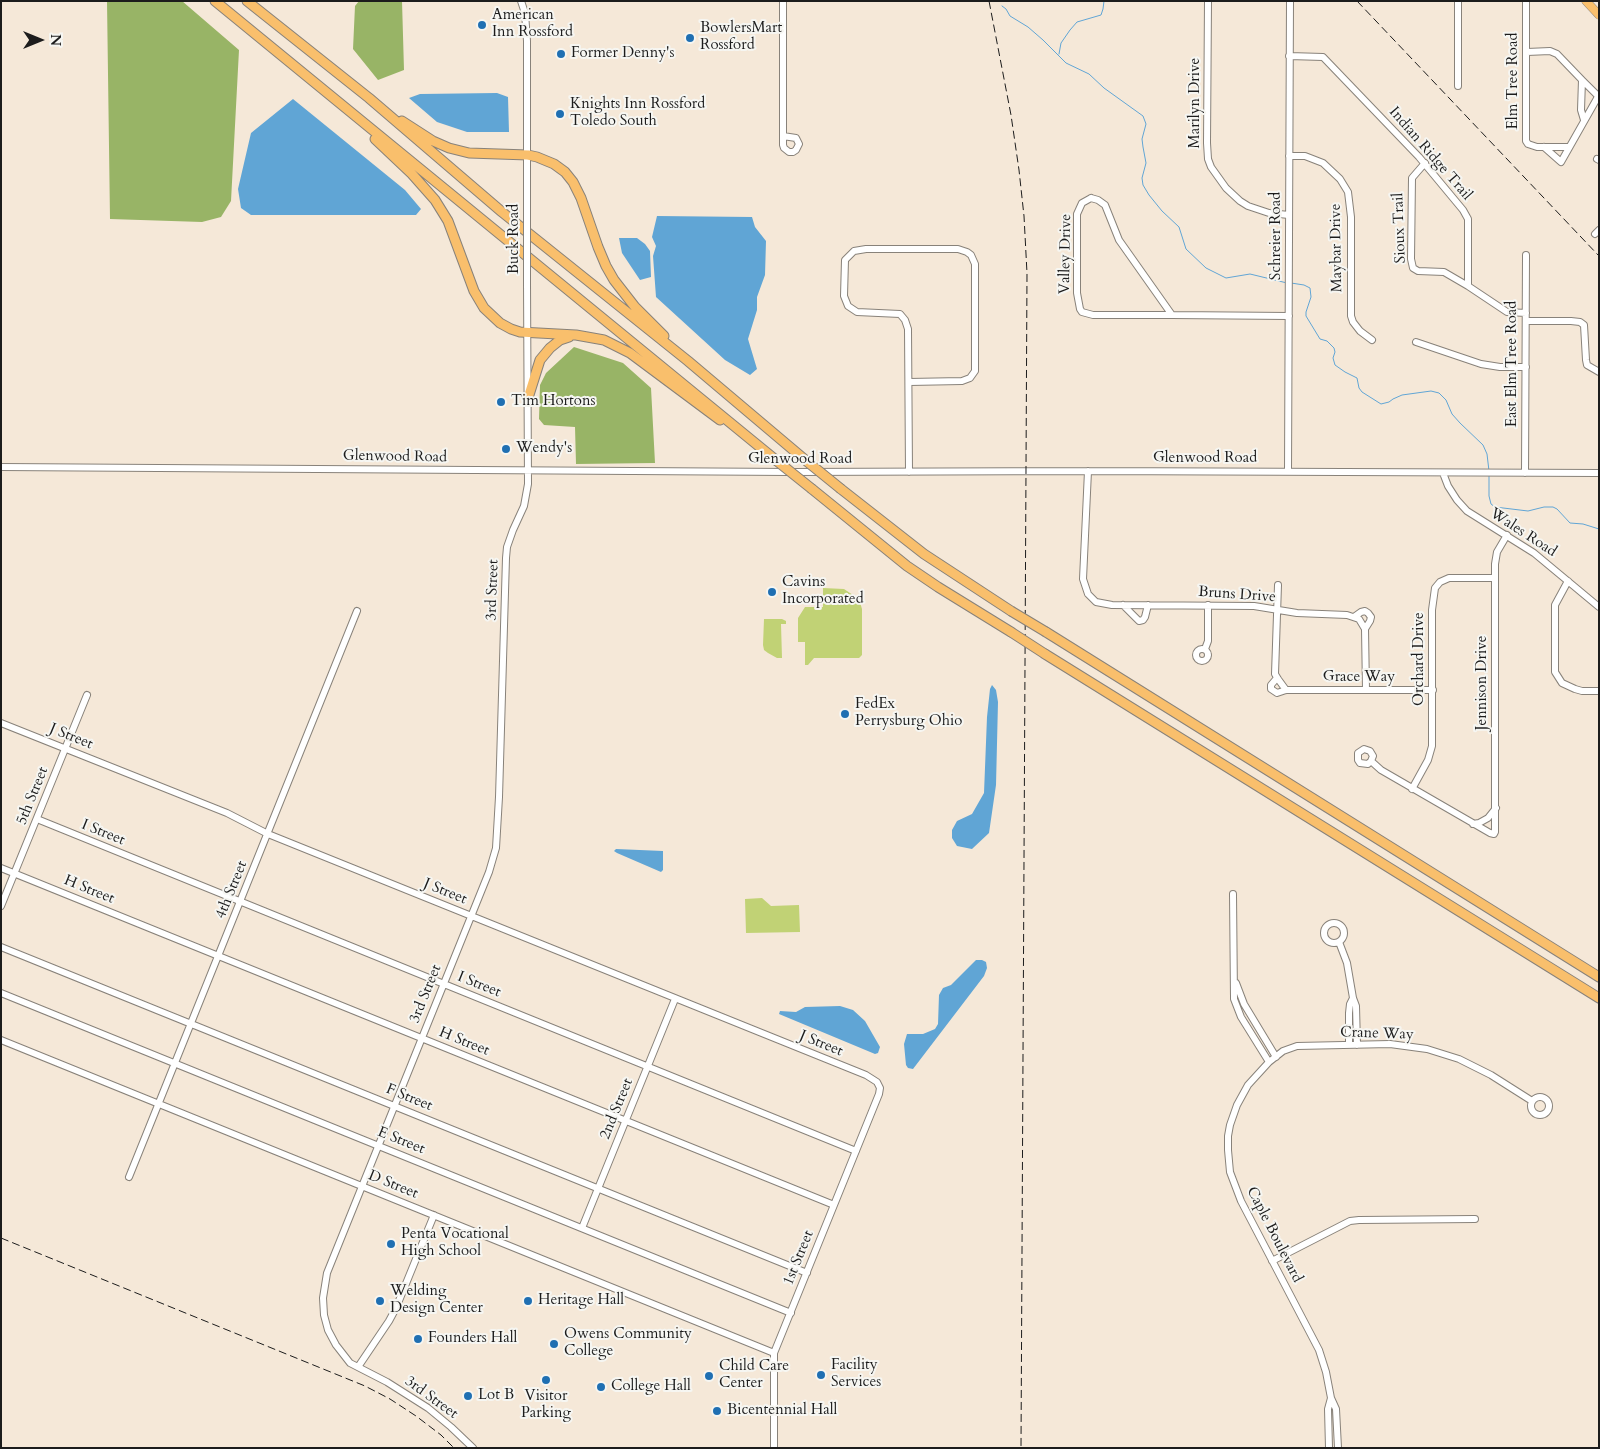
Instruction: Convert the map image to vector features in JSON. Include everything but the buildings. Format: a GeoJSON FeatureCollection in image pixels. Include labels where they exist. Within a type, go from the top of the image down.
{"type":"FeatureCollection","features":[{"type":"Feature","properties":{"kind":"highway"},"geometry":{"type":"LineString","coordinates":[[215,1],[907,566],[1045,654],[1599,998]]}},
{"type":"Feature","properties":{"kind":"highway"},"geometry":{"type":"LineString","coordinates":[[247,1],[369,98],[502,212],[688,361],[804,459],[924,554],[1599,976]]}},
{"type":"Feature","properties":{"kind":"highway"},"geometry":{"type":"LineString","coordinates":[[254,33],[266,47],[383,146],[435,200],[448,221],[474,292],[484,308],[500,322],[511,329],[527,333],[576,335],[604,340],[630,353],[713,416],[756,443]]}},
{"type":"Feature","properties":{"kind":"highway"},"geometry":{"type":"LineString","coordinates":[[369,98],[433,141],[449,148],[483,155],[537,156],[554,164],[564,172],[573,182],[581,198],[598,247],[614,280],[635,307],[688,361]]}},
{"type":"Feature","properties":{"kind":"highway"},"geometry":{"type":"LineString","coordinates":[[528,398],[540,360],[560,340],[576,335]]}},
{"type":"Feature","properties":{"kind":"main road"},"geometry":{"type":"LineString","coordinates":[[1586,1],[1599,15]]}},
{"type":"Feature","properties":{"kind":"street","name":"Buck Road"},"geometry":{"type":"LineString","coordinates":[[521,1],[522,6],[525,5],[528,42],[528,470]]}},
{"type":"Feature","properties":{"kind":"street"},"geometry":{"type":"LineString","coordinates":[[783,1],[783,136]]}},
{"type":"Feature","properties":{"kind":"street","name":"Marilyn Drive"},"geometry":{"type":"LineString","coordinates":[[1208,1],[1207,143],[1211,167],[1226,188],[1248,206],[1260,211],[1289,214]]}},
{"type":"Feature","properties":{"kind":"street","name":"Schreier Road"},"geometry":{"type":"LineString","coordinates":[[1288,472],[1290,1]]}},
{"type":"Feature","properties":{"kind":"street"},"geometry":{"type":"LineString","coordinates":[[1458,1],[1458,86]]}},
{"type":"Feature","properties":{"kind":"street","name":"Elm Tree Road"},"geometry":{"type":"LineString","coordinates":[[1526,1],[1526,141],[1531,146],[1544,147]]}},
{"type":"Feature","properties":{"kind":"street"},"geometry":{"type":"LineString","coordinates":[[1527,52],[1550,52],[1557,54],[1599,96],[1561,162],[1544,147]]}},
{"type":"Feature","properties":{"kind":"street","name":"Indian Ridge Trail"},"geometry":{"type":"LineString","coordinates":[[1289,56],[1323,57],[1426,163],[1463,210],[1468,219],[1468,286]]}},
{"type":"Feature","properties":{"kind":"street"},"geometry":{"type":"LineString","coordinates":[[1582,80],[1581,110],[1584,120]]}},
{"type":"Feature","properties":{"kind":"street"},"geometry":{"type":"LineString","coordinates":[[1544,147],[1568,147]]}},
{"type":"Feature","properties":{"kind":"street","name":"Maybar Drive"},"geometry":{"type":"LineString","coordinates":[[1289,156],[1305,156],[1323,163],[1340,179],[1348,192],[1351,217],[1351,316],[1360,332],[1372,340]]}},
{"type":"Feature","properties":{"kind":"street","name":"Sioux Trail"},"geometry":{"type":"LineString","coordinates":[[1426,163],[1412,178],[1411,259],[1413,268],[1418,271],[1444,272],[1468,286]]}},
{"type":"Feature","properties":{"kind":"street","name":"Valley Drive"},"geometry":{"type":"LineString","coordinates":[[1172,316],[1119,240],[1105,205],[1101,201],[1094,199],[1084,200],[1079,207],[1077,223],[1077,300],[1082,312],[1100,315],[1172,316],[1289,316]]}},
{"type":"Feature","properties":{"kind":"street"},"geometry":{"type":"LineString","coordinates":[[908,472],[908,328],[900,314],[857,312],[848,306],[844,296],[845,260],[854,251],[866,249],[958,249],[971,255],[975,264],[975,371],[970,378],[962,381],[909,382]]}},
{"type":"Feature","properties":{"kind":"street","name":"East Elm Tree Road"},"geometry":{"type":"LineString","coordinates":[[1525,473],[1526,254]]}},
{"type":"Feature","properties":{"kind":"street"},"geometry":{"type":"LineString","coordinates":[[1468,286],[1507,312],[1526,317],[1580,322],[1585,328],[1585,353],[1588,365],[1599,372]]}},
{"type":"Feature","properties":{"kind":"street"},"geometry":{"type":"LineString","coordinates":[[1416,342],[1481,364],[1500,367],[1526,367]]}},
{"type":"Feature","properties":{"kind":"street","name":"Glenwood Road"},"geometry":{"type":"LineString","coordinates":[[1,466],[908,472],[1599,473]]}},
{"type":"Feature","properties":{"kind":"street","name":"3rd Street"},"geometry":{"type":"LineString","coordinates":[[473,1448],[428,1408],[346,1358],[331,1336],[324,1315],[323,1298],[327,1273],[489,872],[496,848],[499,806],[506,558],[511,535],[526,500],[528,470]]}},
{"type":"Feature","properties":{"kind":"street","name":"Bruns Drive"},"geometry":{"type":"LineString","coordinates":[[1088,471],[1083,572],[1084,585],[1096,602],[1123,605],[1246,605],[1310,614],[1354,617],[1361,612],[1368,613],[1371,617],[1366,629],[1366,690]]}},
{"type":"Feature","properties":{"kind":"street","name":"Wales Road"},"geometry":{"type":"LineString","coordinates":[[1443,473],[1448,486],[1457,500],[1468,511],[1534,553],[1599,607]]}},
{"type":"Feature","properties":{"kind":"street","name":"Jennison Drive"},"geometry":{"type":"LineString","coordinates":[[1473,824],[1490,833],[1495,833],[1495,578],[1496,558],[1500,546],[1507,535]]}},
{"type":"Feature","properties":{"kind":"street","name":"Orchard Drive"},"geometry":{"type":"LineString","coordinates":[[1412,789],[1428,760],[1432,746],[1432,610],[1435,588],[1440,582],[1449,578],[1495,578]]}},
{"type":"Feature","properties":{"kind":"street"},"geometry":{"type":"LineString","coordinates":[[1568,581],[1555,605],[1555,672],[1562,683],[1575,689],[1599,691]]}},
{"type":"Feature","properties":{"kind":"street"},"geometry":{"type":"LineString","coordinates":[[1277,678],[1272,682],[1271,689],[1277,693],[1286,690],[1277,678],[1275,661],[1278,585]]}},
{"type":"Feature","properties":{"kind":"street"},"geometry":{"type":"LineString","coordinates":[[1123,605],[1139,621],[1145,617],[1148,605]]}},
{"type":"Feature","properties":{"kind":"street"},"geometry":{"type":"LineString","coordinates":[[1205,649],[1208,641],[1208,605]]}},
{"type":"Feature","properties":{"kind":"street","name":"4th Street"},"geometry":{"type":"LineString","coordinates":[[129,1177],[357,611]]}},
{"type":"Feature","properties":{"kind":"street"},"geometry":{"type":"LineString","coordinates":[[1354,617],[1361,621],[1366,629]]}},
{"type":"Feature","properties":{"kind":"street","name":"Grace Way"},"geometry":{"type":"LineString","coordinates":[[1286,690],[1433,690]]}},
{"type":"Feature","properties":{"kind":"street","name":"5th Street"},"geometry":{"type":"LineString","coordinates":[[1,906],[87,695]]}},
{"type":"Feature","properties":{"kind":"street","name":"J Street"},"geometry":{"type":"LineString","coordinates":[[1,723],[227,813],[268,834],[866,1075],[874,1079],[879,1085]]}},
{"type":"Feature","properties":{"kind":"street"},"geometry":{"type":"LineString","coordinates":[[1371,761],[1380,770],[1473,824],[1488,818],[1496,807]]}},
{"type":"Feature","properties":{"kind":"street","name":"I Street"},"geometry":{"type":"LineString","coordinates":[[37,819],[856,1151]]}},
{"type":"Feature","properties":{"kind":"street","name":"H Street"},"geometry":{"type":"LineString","coordinates":[[1,868],[834,1205]]}},
{"type":"Feature","properties":{"kind":"street"},"geometry":{"type":"LineString","coordinates":[[1233,894],[1234,995],[1237,1008],[1247,1028],[1272,1059]]}},
{"type":"Feature","properties":{"kind":"street"},"geometry":{"type":"LineString","coordinates":[[1339,942],[1347,963],[1357,1012],[1357,1045]]}},
{"type":"Feature","properties":{"kind":"street","name":"F Street"},"geometry":{"type":"LineString","coordinates":[[1,947],[807,1273]]}},
{"type":"Feature","properties":{"kind":"street","name":"E Street"},"geometry":{"type":"LineString","coordinates":[[1,993],[791,1312]]}},
{"type":"Feature","properties":{"kind":"street"},"geometry":{"type":"LineString","coordinates":[[1349,1045],[1349,1013],[1353,998]]}},
{"type":"Feature","properties":{"kind":"street","name":"2nd Street"},"geometry":{"type":"LineString","coordinates":[[582,1228],[675,999]]}},
{"type":"Feature","properties":{"kind":"street","name":"D Street"},"geometry":{"type":"LineString","coordinates":[[1,1040],[774,1353]]}},
{"type":"Feature","properties":{"kind":"street","name":"Crane Way"},"geometry":{"type":"LineString","coordinates":[[1272,1059],[1283,1051],[1297,1046],[1402,1045],[1439,1052],[1460,1059],[1532,1101]]}},
{"type":"Feature","properties":{"kind":"street","name":"Caple Boulevard"},"geometry":{"type":"LineString","coordinates":[[1272,1059],[1248,1085],[1237,1105],[1228,1136],[1230,1172],[1237,1192],[1319,1350],[1331,1398],[1336,1409],[1338,1448]]}},
{"type":"Feature","properties":{"kind":"street","name":"1st Street"},"geometry":{"type":"LineString","coordinates":[[774,1448],[774,1353],[879,1094],[879,1085]]}},
{"type":"Feature","properties":{"kind":"street"},"geometry":{"type":"LineString","coordinates":[[358,1367],[396,1308],[434,1215]]}},
{"type":"Feature","properties":{"kind":"street"},"geometry":{"type":"LineString","coordinates":[[1272,1261],[1350,1221],[1475,1219]]}},
{"type":"Feature","properties":{"kind":"street","name":"Caple Boulevard"},"geometry":{"type":"LineString","coordinates":[[1328,1448],[1328,1410],[1331,1398]]}},
{"type":"Feature","properties":{"kind":"green space"},"geometry":{"type":"Polygon","coordinates":[[[107,1],[182,1],[239,50],[231,201],[221,217],[202,222],[110,219],[107,1]]]}},
{"type":"Feature","properties":{"kind":"green space"},"geometry":{"type":"Polygon","coordinates":[[[359,1],[402,1],[404,70],[378,80],[353,49],[355,6],[359,1]]]}},
{"type":"Feature","properties":{"kind":"green space"},"geometry":{"type":"Polygon","coordinates":[[[574,347],[623,363],[651,388],[655,463],[576,464],[575,427],[544,425],[539,419],[540,385],[546,373],[574,347]]]}},
{"type":"Feature","properties":{"kind":"green space"},"geometry":{"type":"Polygon","coordinates":[[[823,588],[844,589],[859,599],[862,609],[862,655],[859,658],[814,658],[808,665],[805,665],[805,642],[798,642],[798,618],[805,607],[823,607],[823,588]]]}},
{"type":"Feature","properties":{"kind":"green space"},"geometry":{"type":"Polygon","coordinates":[[[764,619],[782,619],[786,621],[786,624],[781,624],[782,658],[777,658],[764,650],[764,619]]]}},
{"type":"Feature","properties":{"kind":"green space"},"geometry":{"type":"Polygon","coordinates":[[[762,898],[771,906],[799,905],[800,932],[746,933],[745,899],[762,898]]]}},
{"type":"Feature","properties":{"kind":"water"},"geometry":{"type":"Polygon","coordinates":[[[497,93],[508,97],[509,132],[467,132],[437,122],[409,98],[420,94],[497,93]]]}},
{"type":"Feature","properties":{"kind":"water"},"geometry":{"type":"Polygon","coordinates":[[[293,99],[405,190],[421,209],[416,215],[251,215],[241,208],[238,189],[251,133],[293,99]]]}},
{"type":"Feature","properties":{"kind":"water"},"geometry":{"type":"Polygon","coordinates":[[[657,216],[752,217],[755,227],[766,241],[765,275],[757,297],[757,310],[748,339],[757,369],[750,375],[725,360],[656,297],[653,256],[656,246],[652,237],[657,216]]]}},
{"type":"Feature","properties":{"kind":"water"},"geometry":{"type":"Polygon","coordinates":[[[619,238],[637,238],[645,244],[650,251],[651,277],[640,280],[622,253],[619,238]]]}},
{"type":"Feature","properties":{"kind":"water"},"geometry":{"type":"Polygon","coordinates":[[[992,685],[996,690],[998,702],[996,785],[989,833],[972,849],[957,846],[952,838],[952,830],[957,821],[972,814],[984,793],[987,717],[992,685]]]}},
{"type":"Feature","properties":{"kind":"water"},"geometry":{"type":"Polygon","coordinates":[[[616,849],[663,851],[663,870],[661,872],[617,853],[614,851],[616,849]]]}},
{"type":"Feature","properties":{"kind":"water"},"geometry":{"type":"Polygon","coordinates":[[[976,960],[986,962],[987,968],[984,976],[913,1069],[908,1068],[904,1044],[907,1034],[923,1034],[935,1029],[938,1024],[939,995],[943,988],[951,985],[976,960]]]}},
{"type":"Feature","properties":{"kind":"water"},"geometry":{"type":"Polygon","coordinates":[[[840,1006],[853,1010],[865,1021],[880,1047],[878,1053],[875,1054],[779,1014],[780,1011],[796,1012],[805,1007],[840,1006]]]}},
{"type":"Feature","properties":{"kind":"waterway"},"geometry":{"type":"LineString","coordinates":[[1059,54],[1061,43],[1070,30],[1077,22],[1101,15],[1104,1]]}},
{"type":"Feature","properties":{"kind":"waterway"},"geometry":{"type":"LineString","coordinates":[[1002,6],[1010,16],[1028,27],[1066,63],[1089,74],[1104,88],[1143,116],[1146,124],[1142,139],[1146,163],[1142,178],[1143,185],[1162,211],[1179,227],[1186,249],[1206,268],[1226,278],[1250,274],[1287,283]]}},
{"type":"Feature","properties":{"kind":"waterway"},"geometry":{"type":"LineString","coordinates":[[1291,283],[1310,288],[1311,297],[1306,316],[1320,339],[1327,341],[1334,348],[1333,358],[1335,365],[1357,378],[1362,392],[1381,404],[1402,395],[1431,391],[1439,393],[1446,400],[1452,414],[1483,445],[1487,454],[1489,471]]}},
{"type":"Feature","properties":{"kind":"waterway"},"geometry":{"type":"LineString","coordinates":[[1489,475],[1489,496],[1491,504],[1495,507],[1528,511],[1553,507],[1570,523],[1583,524],[1599,529]]}},
{"type":"Feature","properties":{"kind":"railway"},"geometry":{"type":"LineString","coordinates":[[989,1],[1011,115],[1019,170],[1027,273],[1021,1448]]}},
{"type":"Feature","properties":{"kind":"railway"},"geometry":{"type":"LineString","coordinates":[[1357,1],[1599,256]]}},
{"type":"Feature","properties":{"kind":"railway"},"geometry":{"type":"LineString","coordinates":[[1,1238],[365,1386],[416,1416],[441,1435],[454,1448]]}},
{"type":"Feature","properties":{"kind":"place","name":"American Inn Rossford"},"geometry":{"type":"Point","coordinates":[482,25]}},
{"type":"Feature","properties":{"kind":"place","name":"BowlersMart Rossford"},"geometry":{"type":"Point","coordinates":[690,38]}},
{"type":"Feature","properties":{"kind":"place","name":"Former Denny's"},"geometry":{"type":"Point","coordinates":[561,54]}},
{"type":"Feature","properties":{"kind":"place","name":"Knights Inn Rossford Toledo South"},"geometry":{"type":"Point","coordinates":[560,114]}},
{"type":"Feature","properties":{"kind":"place","name":"Tim Hortons"},"geometry":{"type":"Point","coordinates":[501,402]}},
{"type":"Feature","properties":{"kind":"place","name":"Wendy's"},"geometry":{"type":"Point","coordinates":[506,449]}},
{"type":"Feature","properties":{"kind":"place","name":"Cavins Incorporated"},"geometry":{"type":"Point","coordinates":[772,592]}},
{"type":"Feature","properties":{"kind":"place","name":"FedEx Perrysburg Ohio"},"geometry":{"type":"Point","coordinates":[845,714]}},
{"type":"Feature","properties":{"kind":"place","name":"Penta Vocational High School"},"geometry":{"type":"Point","coordinates":[391,1244]}},
{"type":"Feature","properties":{"kind":"place","name":"Welding Design Center"},"geometry":{"type":"Point","coordinates":[380,1301]}},
{"type":"Feature","properties":{"kind":"place","name":"Heritage Hall"},"geometry":{"type":"Point","coordinates":[528,1301]}},
{"type":"Feature","properties":{"kind":"place","name":"Founders Hall"},"geometry":{"type":"Point","coordinates":[418,1339]}},
{"type":"Feature","properties":{"kind":"place","name":"Owens Community College"},"geometry":{"type":"Point","coordinates":[554,1344]}},
{"type":"Feature","properties":{"kind":"place","name":"Facility Services"},"geometry":{"type":"Point","coordinates":[821,1375]}},
{"type":"Feature","properties":{"kind":"place","name":"Child Care Center"},"geometry":{"type":"Point","coordinates":[709,1376]}},
{"type":"Feature","properties":{"kind":"place","name":"Visitor Parking"},"geometry":{"type":"Point","coordinates":[546,1380]}},
{"type":"Feature","properties":{"kind":"place","name":"College Hall"},"geometry":{"type":"Point","coordinates":[601,1387]}},
{"type":"Feature","properties":{"kind":"place","name":"Lot B"},"geometry":{"type":"Point","coordinates":[468,1396]}},
{"type":"Feature","properties":{"kind":"place","name":"Bicentennial Hall"},"geometry":{"type":"Point","coordinates":[717,1411]}}]}
